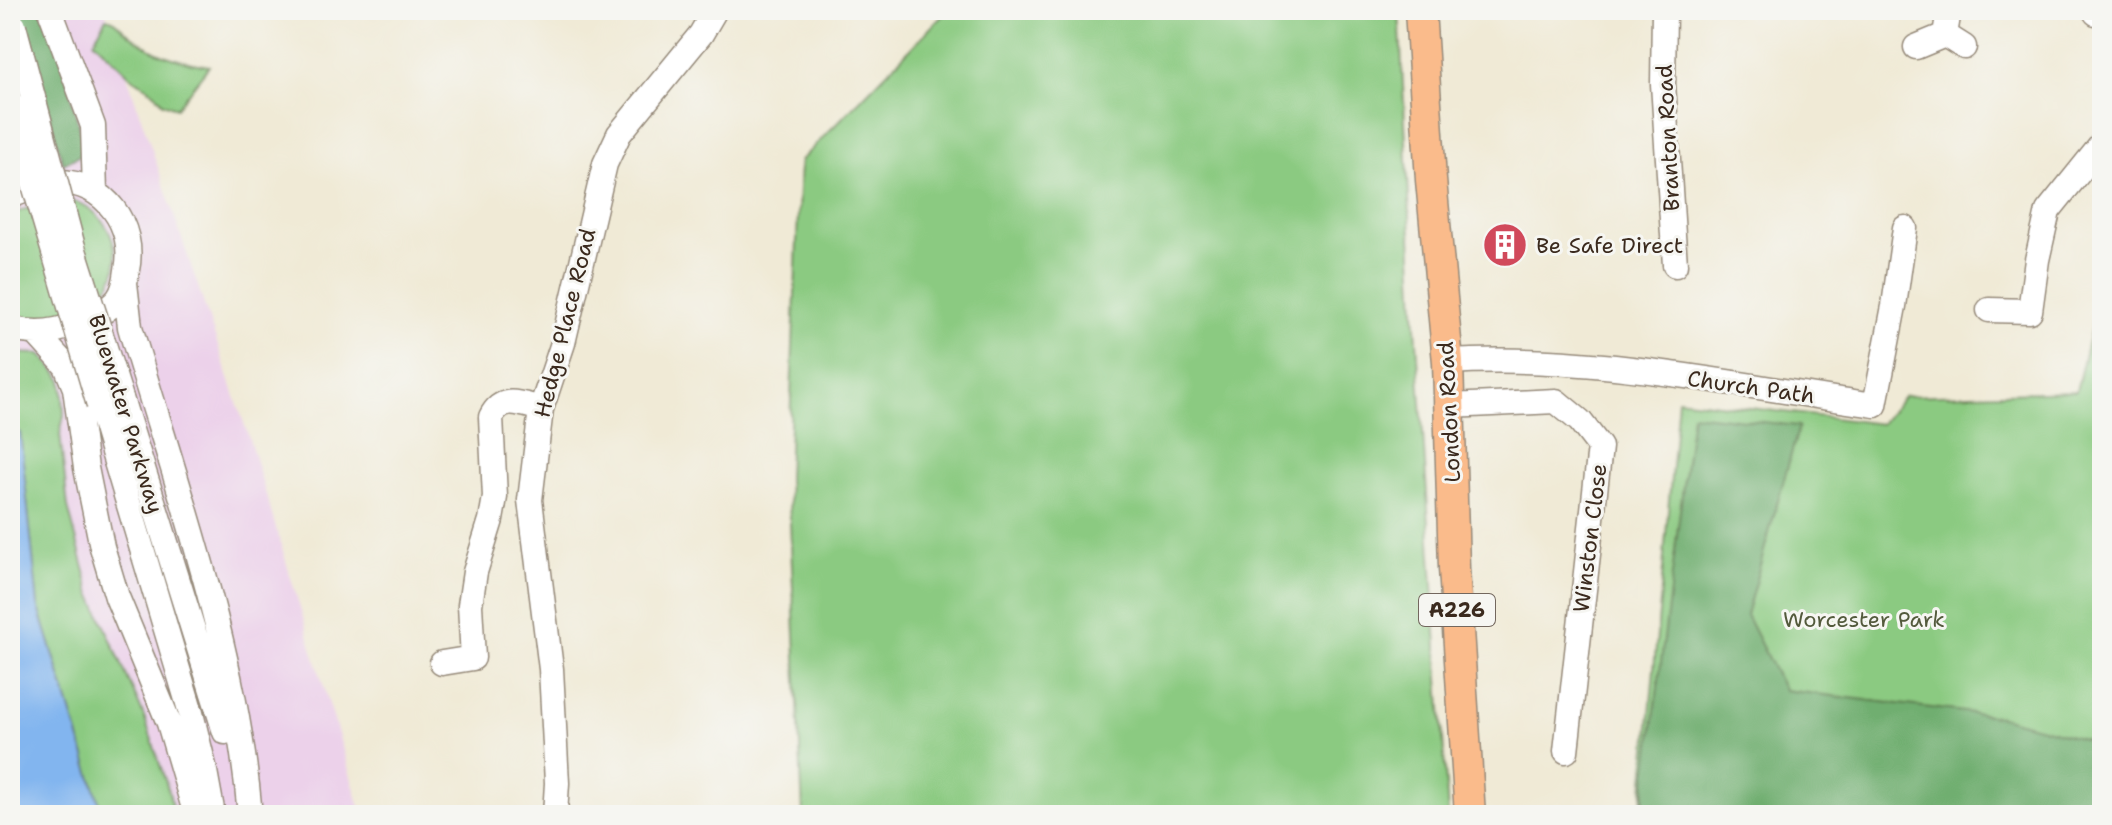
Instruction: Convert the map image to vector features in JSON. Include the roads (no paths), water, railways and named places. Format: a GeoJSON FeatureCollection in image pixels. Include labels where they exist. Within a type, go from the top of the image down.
{"type":"FeatureCollection","features":[{"type":"Feature","properties":{"kind":"main road","name":"London Road"},"geometry":{"type":"LineString","coordinates":[[1420,10],[1431,180],[1448,362],[1454,568],[1470,815]]}},
{"type":"Feature","properties":{"kind":"street"},"geometry":{"type":"LineString","coordinates":[[50,10],[93,126],[95,192]]}},
{"type":"Feature","properties":{"kind":"street","name":"Hedge Place Road"},"geometry":{"type":"LineString","coordinates":[[555,815],[557,783],[551,669],[530,500],[541,409],[563,343],[605,164],[619,134],[701,34],[715,10]]}},
{"type":"Feature","properties":{"kind":"street","name":"Branton Road"},"geometry":{"type":"LineString","coordinates":[[1664,10],[1663,84],[1675,265]]}},
{"type":"Feature","properties":{"kind":"street"},"geometry":{"type":"LineString","coordinates":[[1916,47],[1954,41],[1949,10]]}},
{"type":"Feature","properties":{"kind":"street","name":"Bluewater Parkway"},"geometry":{"type":"LineString","coordinates":[[12,20],[191,713],[213,815]]}},
{"type":"Feature","properties":{"kind":"street","name":"Bluewater Parkway"},"geometry":{"type":"LineString","coordinates":[[10,103],[110,402],[215,694],[241,815]]}},
{"type":"Feature","properties":{"kind":"street"},"geometry":{"type":"LineString","coordinates":[[1989,310],[2030,311],[2048,211],[2102,144]]}},
{"type":"Feature","properties":{"kind":"street"},"geometry":{"type":"LineString","coordinates":[[10,196],[59,182],[95,192],[113,208],[128,235],[130,252],[125,283],[130,327],[220,636],[244,754],[250,815]]}},
{"type":"Feature","properties":{"kind":"street","name":"Church Path"},"geometry":{"type":"LineString","coordinates":[[1448,362],[1519,361],[1581,365],[1875,405],[1905,228]]}},
{"type":"Feature","properties":{"kind":"street"},"geometry":{"type":"LineString","coordinates":[[17,330],[59,331],[99,314],[118,298],[125,283]]}},
{"type":"Feature","properties":{"kind":"street"},"geometry":{"type":"LineString","coordinates":[[17,330],[66,366],[75,388],[86,468],[102,547],[117,597],[169,723],[196,815]]}},
{"type":"Feature","properties":{"kind":"street","name":"Winston Close"},"geometry":{"type":"LineString","coordinates":[[1450,406],[1556,401],[1580,421],[1600,447],[1566,751]]}},
{"type":"Feature","properties":{"kind":"street"},"geometry":{"type":"LineString","coordinates":[[442,663],[473,658],[470,605],[475,572],[495,497],[491,417],[496,407],[504,402],[541,409]]}},
{"type":"Feature","properties":{"kind":"water"},"geometry":{"type":"Polygon","coordinates":[[[20,432],[38,605],[103,815],[10,815],[10,437],[20,432]]]}},
{"type":"Feature","properties":{"kind":"place","name":"Be Safe Direct"},"geometry":{"type":"Point","coordinates":[1505,245]}},
{"type":"Feature","properties":{"kind":"park label","name":"Worcester Park"},"geometry":{"type":"Point","coordinates":[1864,619]}}]}
